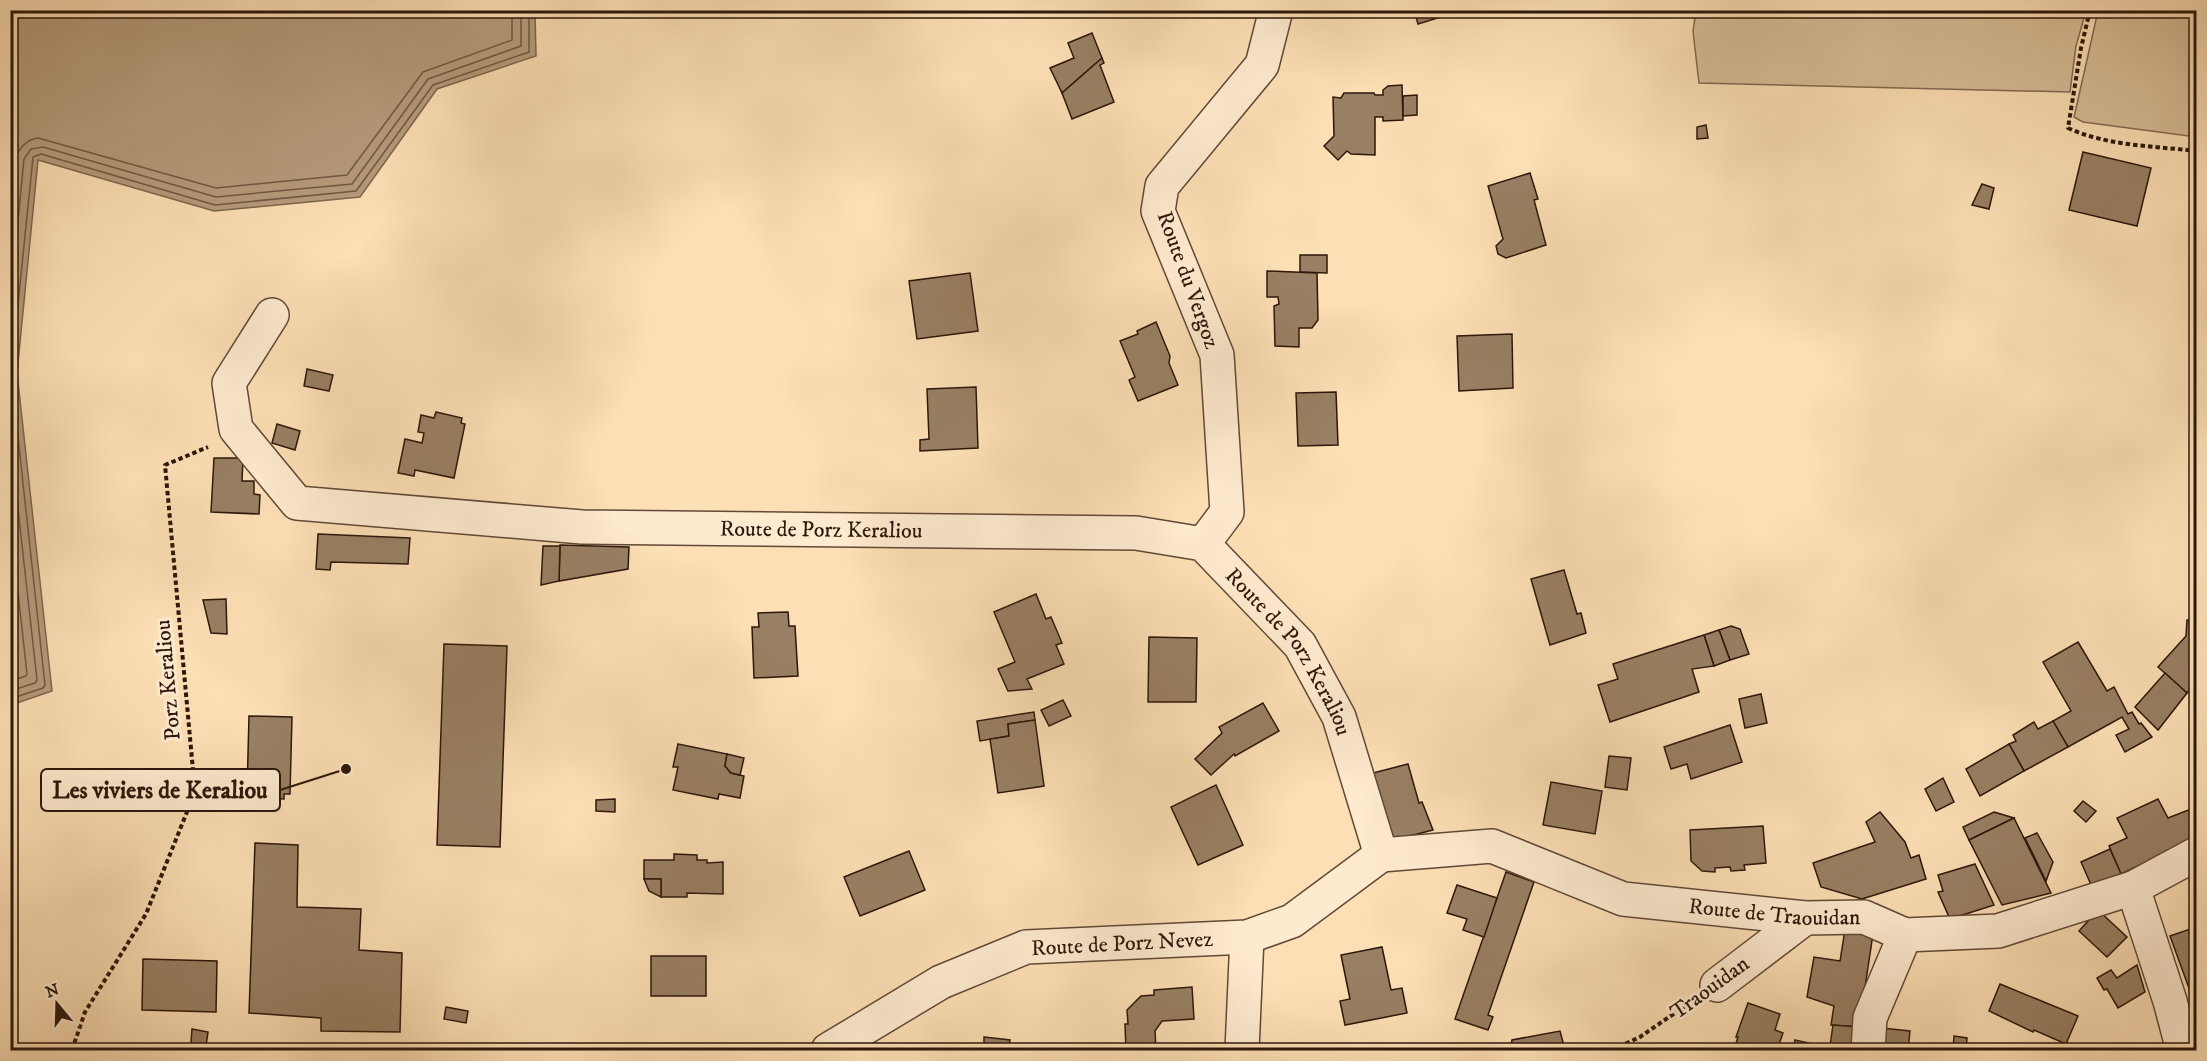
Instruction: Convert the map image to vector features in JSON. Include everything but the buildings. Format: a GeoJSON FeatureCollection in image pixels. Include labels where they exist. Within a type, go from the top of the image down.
{"type":"FeatureCollection","features":[{"type":"Feature","properties":{"kind":"street","name":"Route du Vergoz"},"geometry":{"type":"LineString","coordinates":[[1203,544],[1227,512],[1217,355],[1158,211],[1162,186],[1262,65],[1276,10]]}},
{"type":"Feature","properties":{"kind":"street"},"geometry":{"type":"LineString","coordinates":[[236,429],[229,383],[272,315]]}},
{"type":"Feature","properties":{"kind":"street","name":"Route de Porz Keraliou"},"geometry":{"type":"LineString","coordinates":[[236,429],[297,503],[582,527],[1136,533],[1203,544],[1300,645],[1339,717],[1381,855]]}},
{"type":"Feature","properties":{"kind":"street","name":"Route de Traouidan"},"geometry":{"type":"LineString","coordinates":[[1381,855],[1492,846],[1623,899],[1805,918],[1864,917],[1905,935],[1998,931],[2133,888],[2196,854]]}},
{"type":"Feature","properties":{"kind":"street","name":"Route de Porz Nevez"},"geometry":{"type":"LineString","coordinates":[[828,1050],[941,982],[1026,947],[1247,937],[1292,921],[1381,855]]}},
{"type":"Feature","properties":{"kind":"street"},"geometry":{"type":"LineString","coordinates":[[2133,888],[2170,1001],[2183,1050]]}},
{"type":"Feature","properties":{"kind":"street","name":"Traouidan"},"geometry":{"type":"LineString","coordinates":[[1717,985],[1805,918]]}},
{"type":"Feature","properties":{"kind":"street"},"geometry":{"type":"LineString","coordinates":[[1868,1050],[1870,1018],[1905,935]]}},
{"type":"Feature","properties":{"kind":"street"},"geometry":{"type":"LineString","coordinates":[[1242,1050],[1247,937]]}},
{"type":"Feature","properties":{"kind":"path"},"geometry":{"type":"LineString","coordinates":[[2090,10],[2081,48],[2068,128],[2082,134],[2145,146],[2196,151]]}},
{"type":"Feature","properties":{"kind":"path","name":"Porz Keraliou"},"geometry":{"type":"LineString","coordinates":[[72,1050],[85,1012],[146,914],[195,792],[165,465],[207,448],[236,429]]}},
{"type":"Feature","properties":{"kind":"path","name":"Traouidan"},"geometry":{"type":"LineString","coordinates":[[1612,1050],[1641,1037],[1717,985]]}},
{"type":"Feature","properties":{"kind":"shaded area"},"geometry":{"type":"Polygon","coordinates":[[[1696,10],[2086,11],[2076,46],[2070,92],[1699,83],[1693,31],[1696,10]]]}},
{"type":"Feature","properties":{"kind":"shaded area"},"geometry":{"type":"Polygon","coordinates":[[[2098,11],[2196,11],[2196,137],[2083,122],[2074,117],[2098,11]]]}},
{"type":"Feature","properties":{"kind":"water"},"geometry":{"type":"Polygon","coordinates":[[[10,11],[535,11],[536,56],[437,89],[360,197],[214,211],[38,160],[17,373],[52,691],[11,705],[10,11]]]}},
{"type":"Feature","properties":{"kind":"place","name":"Les viviers de Keraliou"},"geometry":{"type":"Point","coordinates":[346,769]}}]}
